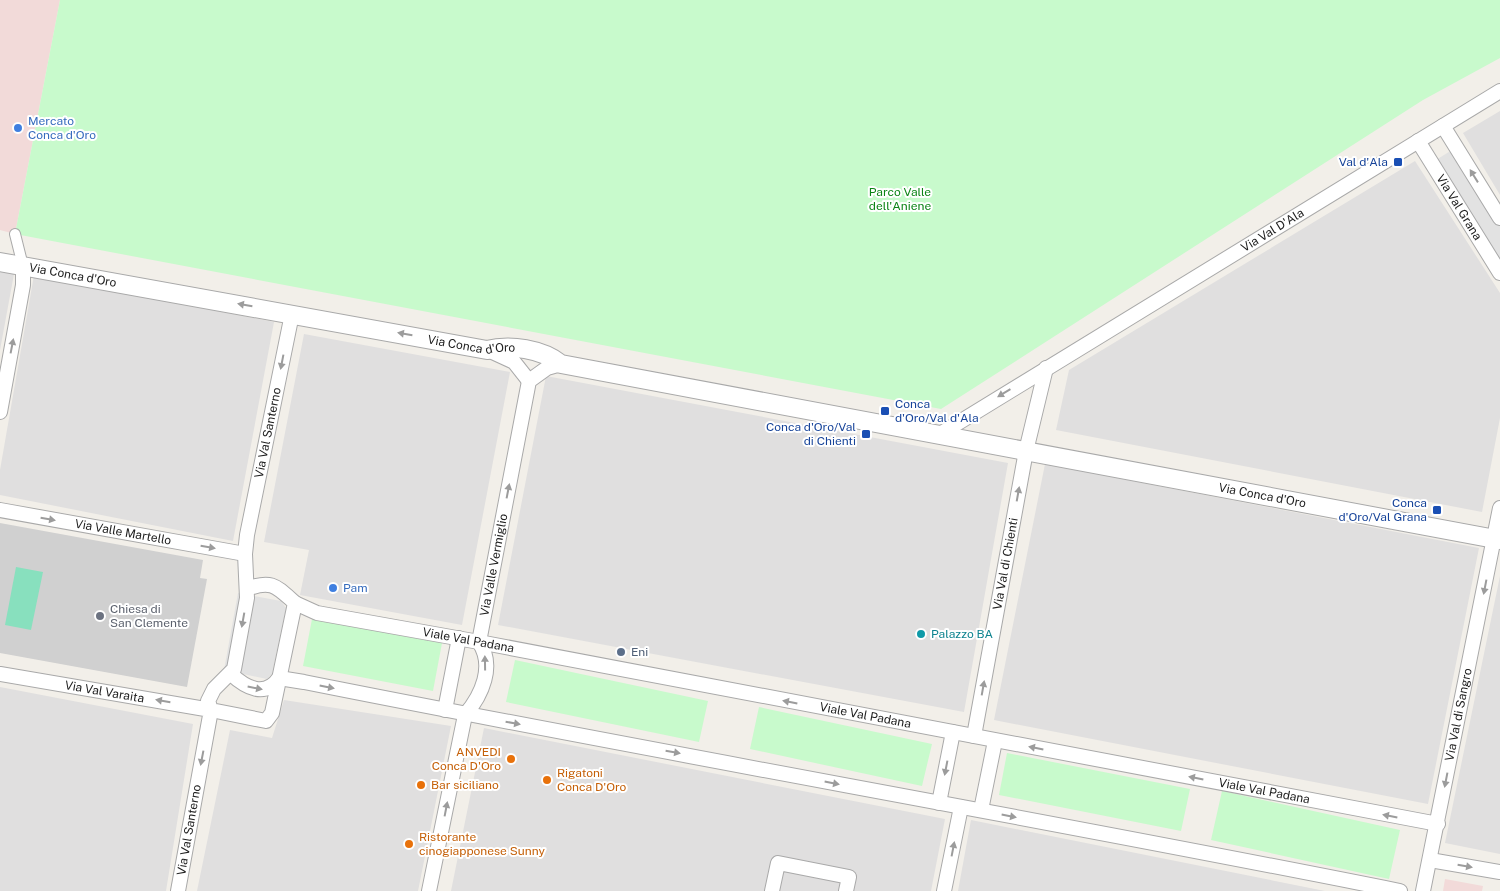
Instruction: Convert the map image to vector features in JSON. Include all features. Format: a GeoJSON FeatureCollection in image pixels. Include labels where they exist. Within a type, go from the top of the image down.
{"type":"FeatureCollection","features":[{"type":"Feature","properties":{"kind":"street","name":"Via Val D'Ala"},"geometry":{"type":"LineString","coordinates":[[940,434],[1500,91]]}},
{"type":"Feature","properties":{"kind":"street"},"geometry":{"type":"LineString","coordinates":[[1443,126],[1500,218]]}},
{"type":"Feature","properties":{"kind":"street","name":"Via Val Grana"},"geometry":{"type":"LineString","coordinates":[[1418,141],[1500,273]]}},
{"type":"Feature","properties":{"kind":"street"},"geometry":{"type":"LineString","coordinates":[[0,412],[23,286],[23,266],[15,234]]}},
{"type":"Feature","properties":{"kind":"street","name":"Via Conca d'Oro"},"geometry":{"type":"LineString","coordinates":[[0,262],[487,350],[499,346],[536,352],[550,356],[561,364],[1497,539]]}},
{"type":"Feature","properties":{"kind":"street","name":"Via Val Santerno"},"geometry":{"type":"LineString","coordinates":[[178,891],[211,710],[208,700],[210,694],[231,674],[239,640],[247,589],[245,554],[292,314]]}},
{"type":"Feature","properties":{"kind":"street"},"geometry":{"type":"LineString","coordinates":[[487,350],[514,362],[529,381],[547,368],[561,364]]}},
{"type":"Feature","properties":{"kind":"street","name":"Via Val di Chienti"},"geometry":{"type":"LineString","coordinates":[[974,736],[1026,451],[1046,368]]}},
{"type":"Feature","properties":{"kind":"street","name":"Via Valle Vermiglio"},"geometry":{"type":"LineString","coordinates":[[429,891],[465,715],[480,694],[485,676],[486,657],[479,642],[529,381]]}},
{"type":"Feature","properties":{"kind":"street"},"geometry":{"type":"LineString","coordinates":[[1497,539],[1500,508]]}},
{"type":"Feature","properties":{"kind":"street","name":"Via Valle Martello"},"geometry":{"type":"LineString","coordinates":[[0,510],[245,554]]}},
{"type":"Feature","properties":{"kind":"street","name":"Via Val di Sangro"},"geometry":{"type":"LineString","coordinates":[[1423,891],[1497,539]]}},
{"type":"Feature","properties":{"kind":"street","name":"Viale Val Padana"},"geometry":{"type":"LineString","coordinates":[[247,589],[260,584],[280,588],[295,602],[317,613],[458,638],[1438,824]]}},
{"type":"Feature","properties":{"kind":"street"},"geometry":{"type":"LineString","coordinates":[[231,674],[248,687],[260,690],[273,685],[279,678],[295,602]]}},
{"type":"Feature","properties":{"kind":"street"},"geometry":{"type":"LineString","coordinates":[[445,710],[458,638]]}},
{"type":"Feature","properties":{"kind":"street","name":"Via Val Varaita"},"geometry":{"type":"LineString","coordinates":[[0,674],[266,721],[272,713],[279,678]]}},
{"type":"Feature","properties":{"kind":"street"},"geometry":{"type":"LineString","coordinates":[[279,678],[465,715],[980,810],[1400,891]]}},
{"type":"Feature","properties":{"kind":"street"},"geometry":{"type":"LineString","coordinates":[[940,803],[953,732]]}},
{"type":"Feature","properties":{"kind":"street"},"geometry":{"type":"LineString","coordinates":[[980,810],[995,741]]}},
{"type":"Feature","properties":{"kind":"street"},"geometry":{"type":"LineString","coordinates":[[944,891],[961,807]]}},
{"type":"Feature","properties":{"kind":"street"},"geometry":{"type":"LineString","coordinates":[[1430,860],[1500,872]]}},
{"type":"Feature","properties":{"kind":"street"},"geometry":{"type":"LineString","coordinates":[[772,891],[778,863],[848,877],[846,891]]}},
{"type":"Feature","properties":{"kind":"shaded area","name":"Mercato Conca d'Oro"},"geometry":{"type":"Polygon","coordinates":[[[0,0],[60,0],[15,234],[0,230],[0,0]]]}},
{"type":"Feature","properties":{"kind":"shaded area"},"geometry":{"type":"Polygon","coordinates":[[[1500,111],[1500,195],[1463,133],[1500,111]]]}},
{"type":"Feature","properties":{"kind":"shaded area"},"geometry":{"type":"Polygon","coordinates":[[[1457,147],[1500,218],[1500,271],[1431,163],[1457,147]]]}},
{"type":"Feature","properties":{"kind":"shaded area"},"geometry":{"type":"Polygon","coordinates":[[[1415,161],[1500,293],[1500,418],[1482,512],[1056,430],[1069,370],[1415,161]]]}},
{"type":"Feature","properties":{"kind":"shaded area"},"geometry":{"type":"Polygon","coordinates":[[[0,271],[14,274],[0,350],[0,271]]]}},
{"type":"Feature","properties":{"kind":"shaded area"},"geometry":{"type":"Polygon","coordinates":[[[34,275],[274,322],[233,541],[0,495],[0,470],[34,275]]]}},
{"type":"Feature","properties":{"kind":"shaded area"},"geometry":{"type":"Polygon","coordinates":[[[304,334],[510,372],[462,625],[300,595],[309,550],[264,542],[304,334]]]}},
{"type":"Feature","properties":{"kind":"shaded area"},"geometry":{"type":"Polygon","coordinates":[[[546,376],[1008,463],[964,712],[498,625],[546,376]]]}},
{"type":"Feature","properties":{"kind":"shaded area"},"geometry":{"type":"Polygon","coordinates":[[[1045,464],[1479,548],[1428,804],[994,720],[1045,464]]]}},
{"type":"Feature","properties":{"kind":"shaded area","name":"Chiesa di San Clemente"},"geometry":{"type":"Polygon","coordinates":[[[0,523],[203,560],[200,578],[207,579],[187,687],[0,653],[0,523]]]}},
{"type":"Feature","properties":{"kind":"shaded area"},"geometry":{"type":"Polygon","coordinates":[[[1500,576],[1500,854],[1445,843],[1500,576]]]}},
{"type":"Feature","properties":{"kind":"shaded area"},"geometry":{"type":"Polygon","coordinates":[[[238,593],[281,601],[286,608],[272,674],[267,679],[224,670],[238,593]]]}},
{"type":"Feature","properties":{"kind":"shaded area"},"geometry":{"type":"Polygon","coordinates":[[[0,687],[193,724],[166,891],[0,891],[0,687]]]}},
{"type":"Feature","properties":{"kind":"shaded area"},"geometry":{"type":"Polygon","coordinates":[[[284,700],[451,726],[418,891],[197,891],[230,730],[272,738],[284,700]]]}},
{"type":"Feature","properties":{"kind":"shaded area"},"geometry":{"type":"Polygon","coordinates":[[[484,728],[945,819],[931,891],[451,891],[484,728]]]}},
{"type":"Feature","properties":{"kind":"shaded area"},"geometry":{"type":"Polygon","coordinates":[[[971,820],[1325,891],[958,891],[971,820]]]}},
{"type":"Feature","properties":{"kind":"shaded area"},"geometry":{"type":"Polygon","coordinates":[[[1445,879],[1483,886],[1482,891],[1443,891],[1445,879]]]}},
{"type":"Feature","properties":{"kind":"green space","name":"Parco Valle dell'Aniene"},"geometry":{"type":"Polygon","coordinates":[[[60,0],[1500,0],[1500,58],[1423,100],[941,409],[15,234],[60,0]]]}},
{"type":"Feature","properties":{"kind":"green space"},"geometry":{"type":"Polygon","coordinates":[[[16,567],[43,572],[31,630],[5,625],[16,567]]]}},
{"type":"Feature","properties":{"kind":"green space"},"geometry":{"type":"Polygon","coordinates":[[[312,619],[442,643],[433,691],[303,666],[312,619]]]}},
{"type":"Feature","properties":{"kind":"green space"},"geometry":{"type":"Polygon","coordinates":[[[515,660],[708,701],[699,742],[506,702],[515,660]]]}},
{"type":"Feature","properties":{"kind":"green space"},"geometry":{"type":"Polygon","coordinates":[[[759,707],[932,744],[922,786],[750,749],[759,707]]]}},
{"type":"Feature","properties":{"kind":"green space"},"geometry":{"type":"Polygon","coordinates":[[[1007,753],[1190,789],[1181,831],[999,795],[1007,753]]]}},
{"type":"Feature","properties":{"kind":"green space"},"geometry":{"type":"Polygon","coordinates":[[[1222,791],[1400,830],[1389,879],[1211,840],[1222,791]]]}},
{"type":"Feature","properties":{"kind":"place","name":"Mercato Conca d'Oro"},"geometry":{"type":"Point","coordinates":[18,128]}},
{"type":"Feature","properties":{"kind":"place","name":"Val d'Ala"},"geometry":{"type":"Point","coordinates":[1398,162]}},
{"type":"Feature","properties":{"kind":"place","name":"Conca d'Oro/Val d'Ala"},"geometry":{"type":"Point","coordinates":[885,411]}},
{"type":"Feature","properties":{"kind":"place","name":"Conca d'Oro/Val di Chienti"},"geometry":{"type":"Point","coordinates":[866,434]}},
{"type":"Feature","properties":{"kind":"place","name":"Conca d'Oro/Val Grana"},"geometry":{"type":"Point","coordinates":[1437,510]}},
{"type":"Feature","properties":{"kind":"place","name":"Pam"},"geometry":{"type":"Point","coordinates":[333,588]}},
{"type":"Feature","properties":{"kind":"place","name":"Chiesa di San Clemente"},"geometry":{"type":"Point","coordinates":[100,616]}},
{"type":"Feature","properties":{"kind":"place","name":"Palazzo BA"},"geometry":{"type":"Point","coordinates":[921,634]}},
{"type":"Feature","properties":{"kind":"place","name":"Eni"},"geometry":{"type":"Point","coordinates":[621,652]}},
{"type":"Feature","properties":{"kind":"place","name":"ANVEDI Conca D'Oro"},"geometry":{"type":"Point","coordinates":[511,759]}},
{"type":"Feature","properties":{"kind":"place","name":"Rigatoni Conca D'Oro"},"geometry":{"type":"Point","coordinates":[547,780]}},
{"type":"Feature","properties":{"kind":"place","name":"Bar siciliano"},"geometry":{"type":"Point","coordinates":[421,785]}},
{"type":"Feature","properties":{"kind":"place","name":"Ristorante cinogiapponese Sunny"},"geometry":{"type":"Point","coordinates":[409,844]}}]}
